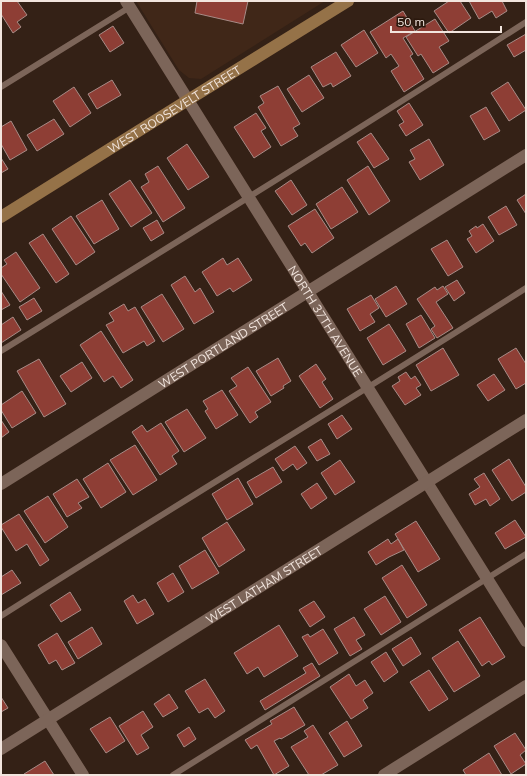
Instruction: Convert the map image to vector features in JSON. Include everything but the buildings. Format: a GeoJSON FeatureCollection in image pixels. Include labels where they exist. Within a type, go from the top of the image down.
{"type":"FeatureCollection","features":[{"type":"Feature","properties":{"kind":"street","name":"WEST ROOSEVELT STREET"},"geometry":{"type":"LineString","coordinates":[[1,217],[348,1]]}},
{"type":"Feature","properties":{"kind":"street","name":"NORTH 37TH AVENUE"},"geometry":{"type":"LineString","coordinates":[[128,4],[526,641]]}},
{"type":"Feature","properties":{"kind":"street","name":"WEST PORTLAND STREET"},"geometry":{"type":"LineString","coordinates":[[1,484],[526,155]]}},
{"type":"Feature","properties":{"kind":"street","name":"WEST LATHAM STREET"},"geometry":{"type":"LineString","coordinates":[[1,749],[526,420]]}},
{"type":"Feature","properties":{"kind":"street"},"geometry":{"type":"LineString","coordinates":[[1,645],[83,775]]}},
{"type":"Feature","properties":{"kind":"street"},"geometry":{"type":"LineString","coordinates":[[384,775],[526,686]]}},
{"type":"Feature","properties":{"kind":"lane"},"geometry":{"type":"LineString","coordinates":[[1,87],[128,4]]}},
{"type":"Feature","properties":{"kind":"lane"},"geometry":{"type":"LineString","coordinates":[[1,351],[376,118],[526,22]]}},
{"type":"Feature","properties":{"kind":"lane"},"geometry":{"type":"LineString","coordinates":[[1,616],[526,288]]}},
{"type":"Feature","properties":{"kind":"lane"},"geometry":{"type":"LineString","coordinates":[[173,775],[526,554]]}},
{"type":"Feature","properties":{"kind":"shaded area"},"geometry":{"type":"Polygon","coordinates":[[[136,1],[325,1],[201,79],[189,78],[179,70],[136,1]]]}}]}
